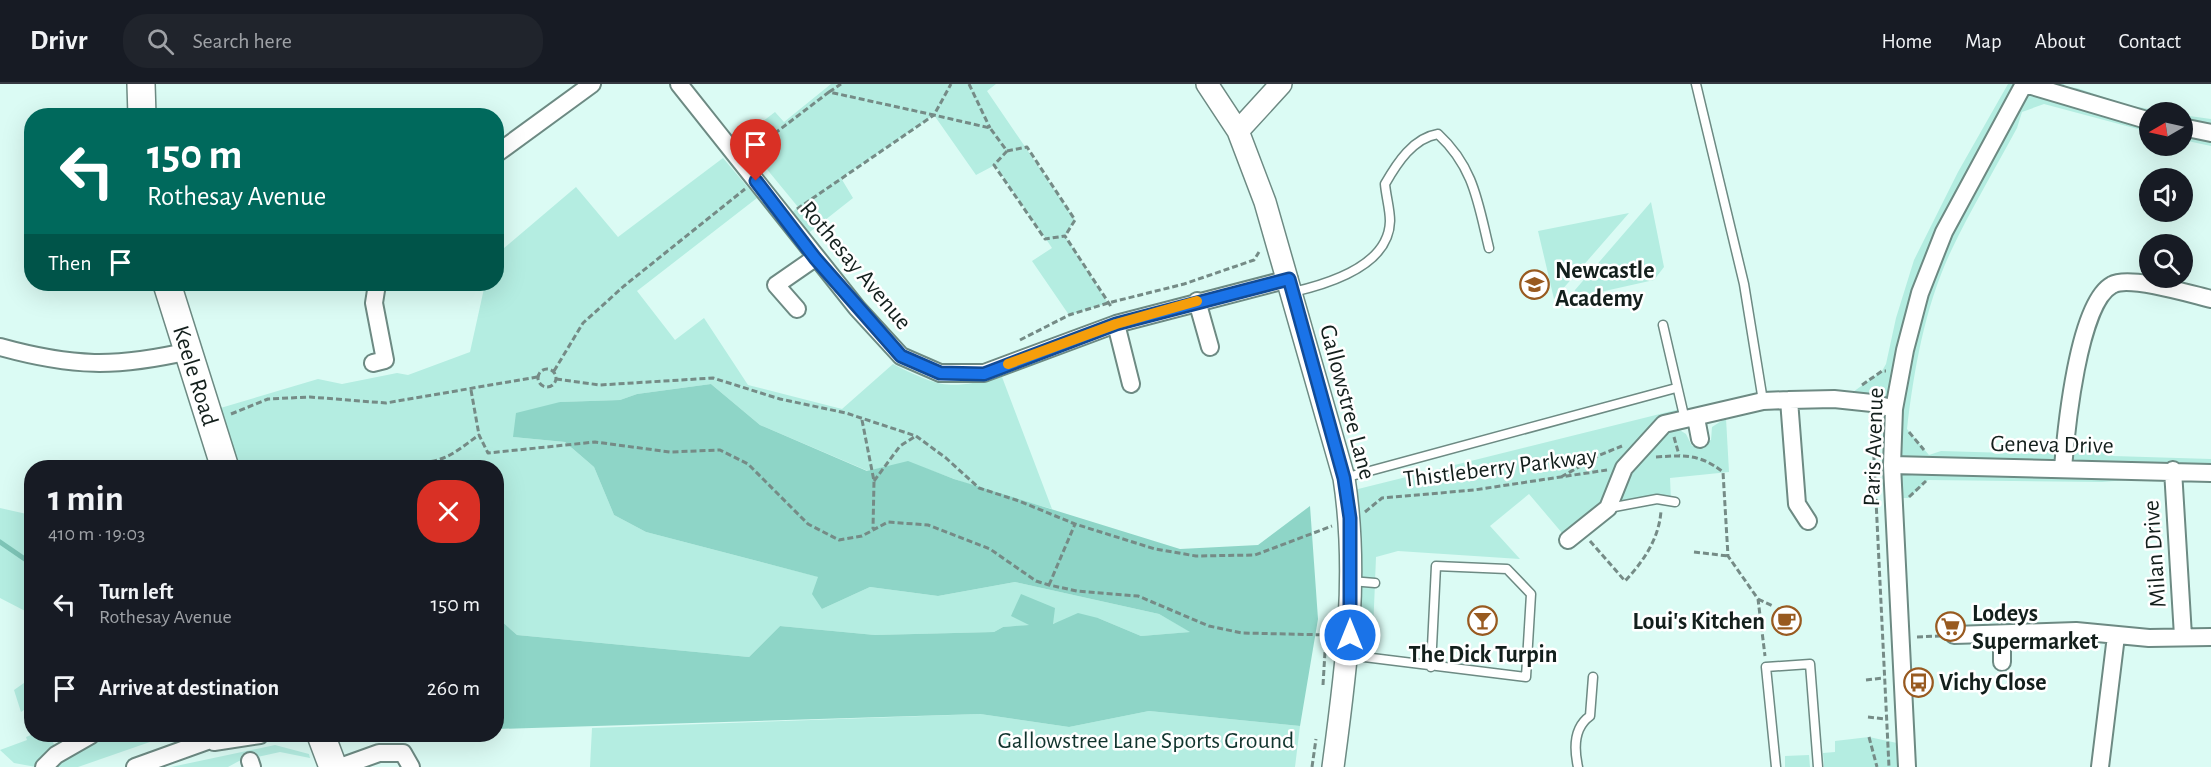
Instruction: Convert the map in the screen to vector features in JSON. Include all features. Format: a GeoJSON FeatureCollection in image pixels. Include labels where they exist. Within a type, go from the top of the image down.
{"type":"FeatureCollection","features":[{"type":"Feature","properties":{"kind":"main road"},"geometry":{"type":"LineString","coordinates":[[141,84],[142,108]]}},
{"type":"Feature","properties":{"kind":"main road","name":"Keele Road"},"geometry":{"type":"LineString","coordinates":[[169,291],[223,460]]}},
{"type":"Feature","properties":{"kind":"main road"},"geometry":{"type":"LineString","coordinates":[[324,742],[333,767]]}},
{"type":"Feature","properties":{"kind":"street"},"geometry":{"type":"LineString","coordinates":[[504,148],[592,84]]}},
{"type":"Feature","properties":{"kind":"street","name":"Rothesay Avenue"},"geometry":{"type":"LineString","coordinates":[[679,84],[815,258],[901,356],[940,373],[984,374],[1118,323],[1197,301],[1291,286]]}},
{"type":"Feature","properties":{"kind":"street","name":"Gallowstree Lane"},"geometry":{"type":"LineString","coordinates":[[1207,84],[1238,131],[1265,202],[1291,286],[1344,478],[1350,518],[1349,645],[1333,767]]}},
{"type":"Feature","properties":{"kind":"street"},"geometry":{"type":"LineString","coordinates":[[1238,131],[1281,84]]}},
{"type":"Feature","properties":{"kind":"street"},"geometry":{"type":"LineString","coordinates":[[2024,84],[2139,118]]}},
{"type":"Feature","properties":{"kind":"street","name":"Paris Avenue"},"geometry":{"type":"LineString","coordinates":[[1907,767],[1892,465],[1894,409],[1920,293],[1944,232],[2024,84]]}},
{"type":"Feature","properties":{"kind":"street"},"geometry":{"type":"LineString","coordinates":[[2193,130],[2211,133]]}},
{"type":"Feature","properties":{"kind":"street"},"geometry":{"type":"LineString","coordinates":[[796,309],[776,285],[815,258]]}},
{"type":"Feature","properties":{"kind":"street"},"geometry":{"type":"LineString","coordinates":[[2063,468],[2068,405],[2080,350],[2100,297],[2112,284],[2128,282],[2211,299]]}},
{"type":"Feature","properties":{"kind":"street"},"geometry":{"type":"LineString","coordinates":[[377,291],[374,303],[379,361]]}},
{"type":"Feature","properties":{"kind":"street"},"geometry":{"type":"LineString","coordinates":[[1197,301],[1210,347]]}},
{"type":"Feature","properties":{"kind":"street"},"geometry":{"type":"LineString","coordinates":[[1118,323],[1131,384]]}},
{"type":"Feature","properties":{"kind":"street"},"geometry":{"type":"LineString","coordinates":[[0,347],[33,356],[96,365],[147,361],[189,351]]}},
{"type":"Feature","properties":{"kind":"street"},"geometry":{"type":"LineString","coordinates":[[1789,399],[1791,508],[1808,521]]}},
{"type":"Feature","properties":{"kind":"street"},"geometry":{"type":"LineString","coordinates":[[1575,535],[1608,508],[1627,464],[1664,424],[1763,402],[1789,399],[1872,403],[1894,409]]}},
{"type":"Feature","properties":{"kind":"street"},"geometry":{"type":"LineString","coordinates":[[1690,419],[1700,439]]}},
{"type":"Feature","properties":{"kind":"street","name":"Geneva Drive"},"geometry":{"type":"LineString","coordinates":[[1892,465],[2211,472]]}},
{"type":"Feature","properties":{"kind":"street","name":"Milan Drive"},"geometry":{"type":"LineString","coordinates":[[2173,470],[2183,636]]}},
{"type":"Feature","properties":{"kind":"street","name":"Milan Drive"},"geometry":{"type":"LineString","coordinates":[[1954,635],[2076,631],[2116,636],[2211,637]]}},
{"type":"Feature","properties":{"kind":"street"},"geometry":{"type":"LineString","coordinates":[[2002,634],[2002,662]]}},
{"type":"Feature","properties":{"kind":"street"},"geometry":{"type":"LineString","coordinates":[[2100,767],[2116,636]]}},
{"type":"Feature","properties":{"kind":"street"},"geometry":{"type":"LineString","coordinates":[[44,767],[56,755],[79,742]]}},
{"type":"Feature","properties":{"kind":"street"},"geometry":{"type":"LineString","coordinates":[[135,767],[214,742]]}},
{"type":"Feature","properties":{"kind":"street"},"geometry":{"type":"LineString","coordinates":[[340,767],[379,753],[403,753],[411,767]]}},
{"type":"Feature","properties":{"kind":"lane"},"geometry":{"type":"LineString","coordinates":[[1696,84],[1744,284],[1763,402]]}},
{"type":"Feature","properties":{"kind":"lane"},"geometry":{"type":"LineString","coordinates":[[1291,286],[1356,271],[1376,253],[1390,222],[1385,184],[1408,152],[1425,136],[1438,134],[1462,160],[1472,180],[1489,248]]}},
{"type":"Feature","properties":{"kind":"lane"},"geometry":{"type":"LineString","coordinates":[[1663,325],[1676,388],[1690,419]]}},
{"type":"Feature","properties":{"kind":"lane"},"geometry":{"type":"LineString","coordinates":[[1344,478],[1676,388]]}},
{"type":"Feature","properties":{"kind":"lane"},"geometry":{"type":"LineString","coordinates":[[1608,508],[1662,500],[1675,502]]}},
{"type":"Feature","properties":{"kind":"lane"},"geometry":{"type":"LineString","coordinates":[[1349,645],[1431,667],[1526,677],[1531,594],[1506,569],[1436,566],[1431,667]]}},
{"type":"Feature","properties":{"kind":"lane"},"geometry":{"type":"LineString","coordinates":[[1350,581],[1375,583]]}},
{"type":"Feature","properties":{"kind":"lane"},"geometry":{"type":"LineString","coordinates":[[1776,767],[1766,667],[1810,664],[1818,767]]}},
{"type":"Feature","properties":{"kind":"lane"},"geometry":{"type":"LineString","coordinates":[[1578,767],[1575,753],[1577,736],[1581,722],[1590,716],[1593,677]]}},
{"type":"Feature","properties":{"kind":"path"},"geometry":{"type":"LineString","coordinates":[[741,161],[841,84]]}},
{"type":"Feature","properties":{"kind":"path"},"geometry":{"type":"LineString","coordinates":[[785,219],[934,115],[951,84]]}},
{"type":"Feature","properties":{"kind":"path"},"geometry":{"type":"LineString","coordinates":[[969,84],[990,128],[1007,151]]}},
{"type":"Feature","properties":{"kind":"path"},"geometry":{"type":"LineString","coordinates":[[829,92],[990,128]]}},
{"type":"Feature","properties":{"kind":"path"},"geometry":{"type":"LineString","coordinates":[[1027,147],[1075,220],[1065,236],[1045,239],[994,165],[1007,151],[1027,147]]}},
{"type":"Feature","properties":{"kind":"path"},"geometry":{"type":"LineString","coordinates":[[537,377],[538,382],[545,387],[551,386],[556,380],[554,371],[583,323],[624,286],[756,181]]}},
{"type":"Feature","properties":{"kind":"path"},"geometry":{"type":"LineString","coordinates":[[1065,236],[1118,323]]}},
{"type":"Feature","properties":{"kind":"path"},"geometry":{"type":"LineString","coordinates":[[233,423],[230,413],[268,399],[310,397],[386,403],[537,377],[543,369],[554,371]]}},
{"type":"Feature","properties":{"kind":"path"},"geometry":{"type":"LineString","coordinates":[[1851,401],[1853,392],[1882,371],[1901,372]]}},
{"type":"Feature","properties":{"kind":"path","name":"Thistleberry Parkway"},"geometry":{"type":"LineString","coordinates":[[556,380],[600,385],[713,378],[916,436],[946,458],[979,488],[1019,501],[1075,524],[1155,549],[1196,556],[1255,555],[1359,516],[1382,498],[1474,490],[1560,478],[1679,455],[1706,459],[1723,472],[1728,556]]}},
{"type":"Feature","properties":{"kind":"path"},"geometry":{"type":"LineString","coordinates":[[471,390],[479,435],[488,453],[595,442],[670,452],[720,450],[748,464],[808,524],[839,540],[862,536],[888,522],[928,525],[990,549],[1036,581],[1049,585],[1077,591],[1138,596],[1209,626],[1242,633],[1326,635],[1349,645]]}},
{"type":"Feature","properties":{"kind":"path"},"geometry":{"type":"LineString","coordinates":[[1872,403],[1889,767]]}},
{"type":"Feature","properties":{"kind":"path"},"geometry":{"type":"LineString","coordinates":[[862,420],[874,481],[873,530]]}},
{"type":"Feature","properties":{"kind":"path"},"geometry":{"type":"LineString","coordinates":[[1560,478],[1600,455],[1655,432]]}},
{"type":"Feature","properties":{"kind":"path"},"geometry":{"type":"LineString","coordinates":[[429,460],[447,457],[479,435]]}},
{"type":"Feature","properties":{"kind":"path"},"geometry":{"type":"LineString","coordinates":[[874,481],[900,446],[916,436]]}},
{"type":"Feature","properties":{"kind":"path"},"geometry":{"type":"LineString","coordinates":[[1575,535],[1625,581],[1643,562],[1656,534],[1660,525],[1662,500]]}},
{"type":"Feature","properties":{"kind":"path"},"geometry":{"type":"LineString","coordinates":[[1049,585],[1075,524]]}},
{"type":"Feature","properties":{"kind":"path"},"geometry":{"type":"LineString","coordinates":[[1694,552],[1728,556],[1758,600],[1766,667]]}},
{"type":"Feature","properties":{"kind":"path"},"geometry":{"type":"LineString","coordinates":[[1758,600],[1773,606]]}},
{"type":"Feature","properties":{"kind":"path"},"geometry":{"type":"LineString","coordinates":[[1323,687],[1326,635]]}},
{"type":"Feature","properties":{"kind":"path"},"geometry":{"type":"LineString","coordinates":[[1901,638],[1954,635]]}},
{"type":"Feature","properties":{"kind":"path"},"geometry":{"type":"LineString","coordinates":[[1866,680],[1884,678]]}},
{"type":"Feature","properties":{"kind":"path"},"geometry":{"type":"LineString","coordinates":[[1868,717],[1886,719]]}},
{"type":"Feature","properties":{"kind":"path"},"geometry":{"type":"LineString","coordinates":[[1312,767],[1317,730]]}},
{"type":"Feature","properties":{"kind":"path"},"geometry":{"type":"LineString","coordinates":[[1869,737],[1877,767]]}},
{"type":"Feature","properties":{"kind":"green space"},"geometry":{"type":"Polygon","coordinates":[[[831,84],[996,84],[987,91],[1075,220],[1065,236],[1108,303],[1069,315],[1032,261],[1052,248],[1048,242],[995,165],[976,175],[934,115],[841,178],[853,198],[801,239],[785,219],[798,207],[752,151],[741,161],[730,147],[775,112],[784,122],[831,84]]]}},
{"type":"Feature","properties":{"kind":"green space"},"geometry":{"type":"Polygon","coordinates":[[[2008,84],[2064,84],[2065,87],[2077,88],[2139,107],[2139,129],[2044,104],[2022,112],[2017,128],[1951,251],[1934,294],[1922,338],[1907,429],[1929,455],[1941,451],[2041,454],[2053,442],[2078,440],[2113,456],[2211,459],[2211,473],[2102,482],[1928,480],[1909,498],[1894,498],[1894,409],[1851,401],[1853,392],[1882,371],[1886,364],[1896,318],[1914,260],[1958,172],[2008,84]]]}},
{"type":"Feature","properties":{"kind":"green space"},"geometry":{"type":"Polygon","coordinates":[[[2193,117],[2211,119],[2211,146],[2193,142],[2193,117]]]}},
{"type":"Feature","properties":{"kind":"green space"},"geometry":{"type":"Polygon","coordinates":[[[723,158],[757,198],[637,291],[675,340],[704,318],[748,385],[842,409],[893,364],[924,378],[946,384],[969,384],[1002,377],[1052,509],[979,488],[908,462],[868,471],[760,425],[711,384],[637,394],[620,400],[560,402],[513,437],[565,442],[594,467],[614,515],[646,532],[819,577],[822,609],[870,587],[938,596],[1015,582],[1159,614],[1191,632],[1141,636],[1098,618],[1003,627],[994,632],[875,635],[780,626],[749,657],[517,635],[504,623],[504,460],[222,460],[207,412],[318,379],[342,384],[397,373],[408,375],[470,352],[483,291],[504,291],[504,248],[576,187],[618,237],[723,158]]]}},
{"type":"Feature","properties":{"kind":"green space"},"geometry":{"type":"Polygon","coordinates":[[[1651,202],[1664,267],[1654,280],[1578,297],[1573,296],[1575,290],[1651,202]]]}},
{"type":"Feature","properties":{"kind":"green space"},"geometry":{"type":"Polygon","coordinates":[[[1629,213],[1554,299],[1538,231],[1629,213]]]}},
{"type":"Feature","properties":{"kind":"green space"},"geometry":{"type":"Polygon","coordinates":[[[711,384],[760,425],[867,471],[908,461],[954,479],[1180,549],[1258,545],[1310,506],[1318,619],[1300,726],[1149,711],[1069,727],[980,714],[504,729],[504,623],[517,635],[749,657],[780,626],[875,635],[994,632],[1003,627],[1029,625],[1011,616],[1021,594],[1055,608],[1053,624],[1078,613],[1098,618],[1141,636],[1190,632],[1159,614],[1015,582],[938,596],[870,587],[822,609],[812,594],[818,577],[646,532],[614,515],[594,467],[565,442],[513,437],[516,413],[560,402],[620,400],[637,394],[711,384]]]}},
{"type":"Feature","properties":{"kind":"green space"},"geometry":{"type":"Polygon","coordinates":[[[1680,409],[1685,420],[1655,432],[1608,508],[1568,540],[1529,494],[1490,526],[1520,559],[1398,551],[1376,557],[1372,657],[1348,655],[1346,492],[1680,409]]]}},
{"type":"Feature","properties":{"kind":"green space"},"geometry":{"type":"Polygon","coordinates":[[[1726,418],[1729,472],[1670,478],[1671,501],[1613,507],[1627,473],[1661,432],[1678,429],[1686,434],[1692,446],[1711,440],[1712,427],[1726,418]]]}},
{"type":"Feature","properties":{"kind":"green space"},"geometry":{"type":"Polygon","coordinates":[[[0,508],[24,513],[24,610],[0,598],[0,508]]]}},
{"type":"Feature","properties":{"kind":"green space"},"geometry":{"type":"Polygon","coordinates":[[[24,683],[24,710],[21,712],[14,690],[24,683]]]}},
{"type":"Feature","properties":{"kind":"green space","name":"Gallowstree Lane Sports Ground"},"geometry":{"type":"Polygon","coordinates":[[[1149,711],[1300,726],[1295,767],[590,767],[592,728],[980,714],[1069,727],[1149,711]]]}},
{"type":"Feature","properties":{"kind":"green space"},"geometry":{"type":"Polygon","coordinates":[[[1869,737],[1897,743],[1899,767],[1824,767],[1823,753],[1835,752],[1835,741],[1869,737]]]}},
{"type":"Feature","properties":{"kind":"green space"},"geometry":{"type":"Polygon","coordinates":[[[24,741],[53,742],[56,748],[42,758],[36,767],[14,763],[0,750],[24,741]]]}},
{"type":"Feature","properties":{"kind":"green space"},"geometry":{"type":"Polygon","coordinates":[[[84,742],[150,742],[78,767],[55,767],[56,761],[84,742]]]}},
{"type":"Feature","properties":{"kind":"green space"},"geometry":{"type":"Polygon","coordinates":[[[275,745],[309,754],[310,758],[280,752],[239,761],[228,767],[171,767],[275,745]]]}},
{"type":"Feature","properties":{"kind":"green space"},"geometry":{"type":"Polygon","coordinates":[[[1809,755],[1810,767],[1785,767],[1785,756],[1809,755]]]}},
{"type":"Feature","properties":{"kind":"waterway"},"geometry":{"type":"LineString","coordinates":[[0,542],[24,558]]}},
{"type":"Feature","properties":{"kind":"slow traffic"},"geometry":{"type":"LineString","coordinates":[[1008,364],[1088,333],[1197,301]]}},
{"type":"Feature","properties":{"kind":"place","name":"Newcastle Academy"},"geometry":{"type":"Point","coordinates":[1534,284]}},
{"type":"Feature","properties":{"kind":"place","name":"The Dick Turpin"},"geometry":{"type":"Point","coordinates":[1483,621]}},
{"type":"Feature","properties":{"kind":"place","name":"Loui's Kitchen"},"geometry":{"type":"Point","coordinates":[1786,621]}},
{"type":"Feature","properties":{"kind":"place","name":"Lodeys Supermarket"},"geometry":{"type":"Point","coordinates":[1951,627]}},
{"type":"Feature","properties":{"kind":"place","name":"Vichy Close"},"geometry":{"type":"Point","coordinates":[1918,682]}},
{"type":"Feature","properties":{"kind":"route"},"geometry":{"type":"LineString","coordinates":[[756,181],[815,258],[901,356],[940,373],[984,374],[1116,324],[1197,301],[1289,279],[1344,478],[1350,518],[1350,635]]}}]}
